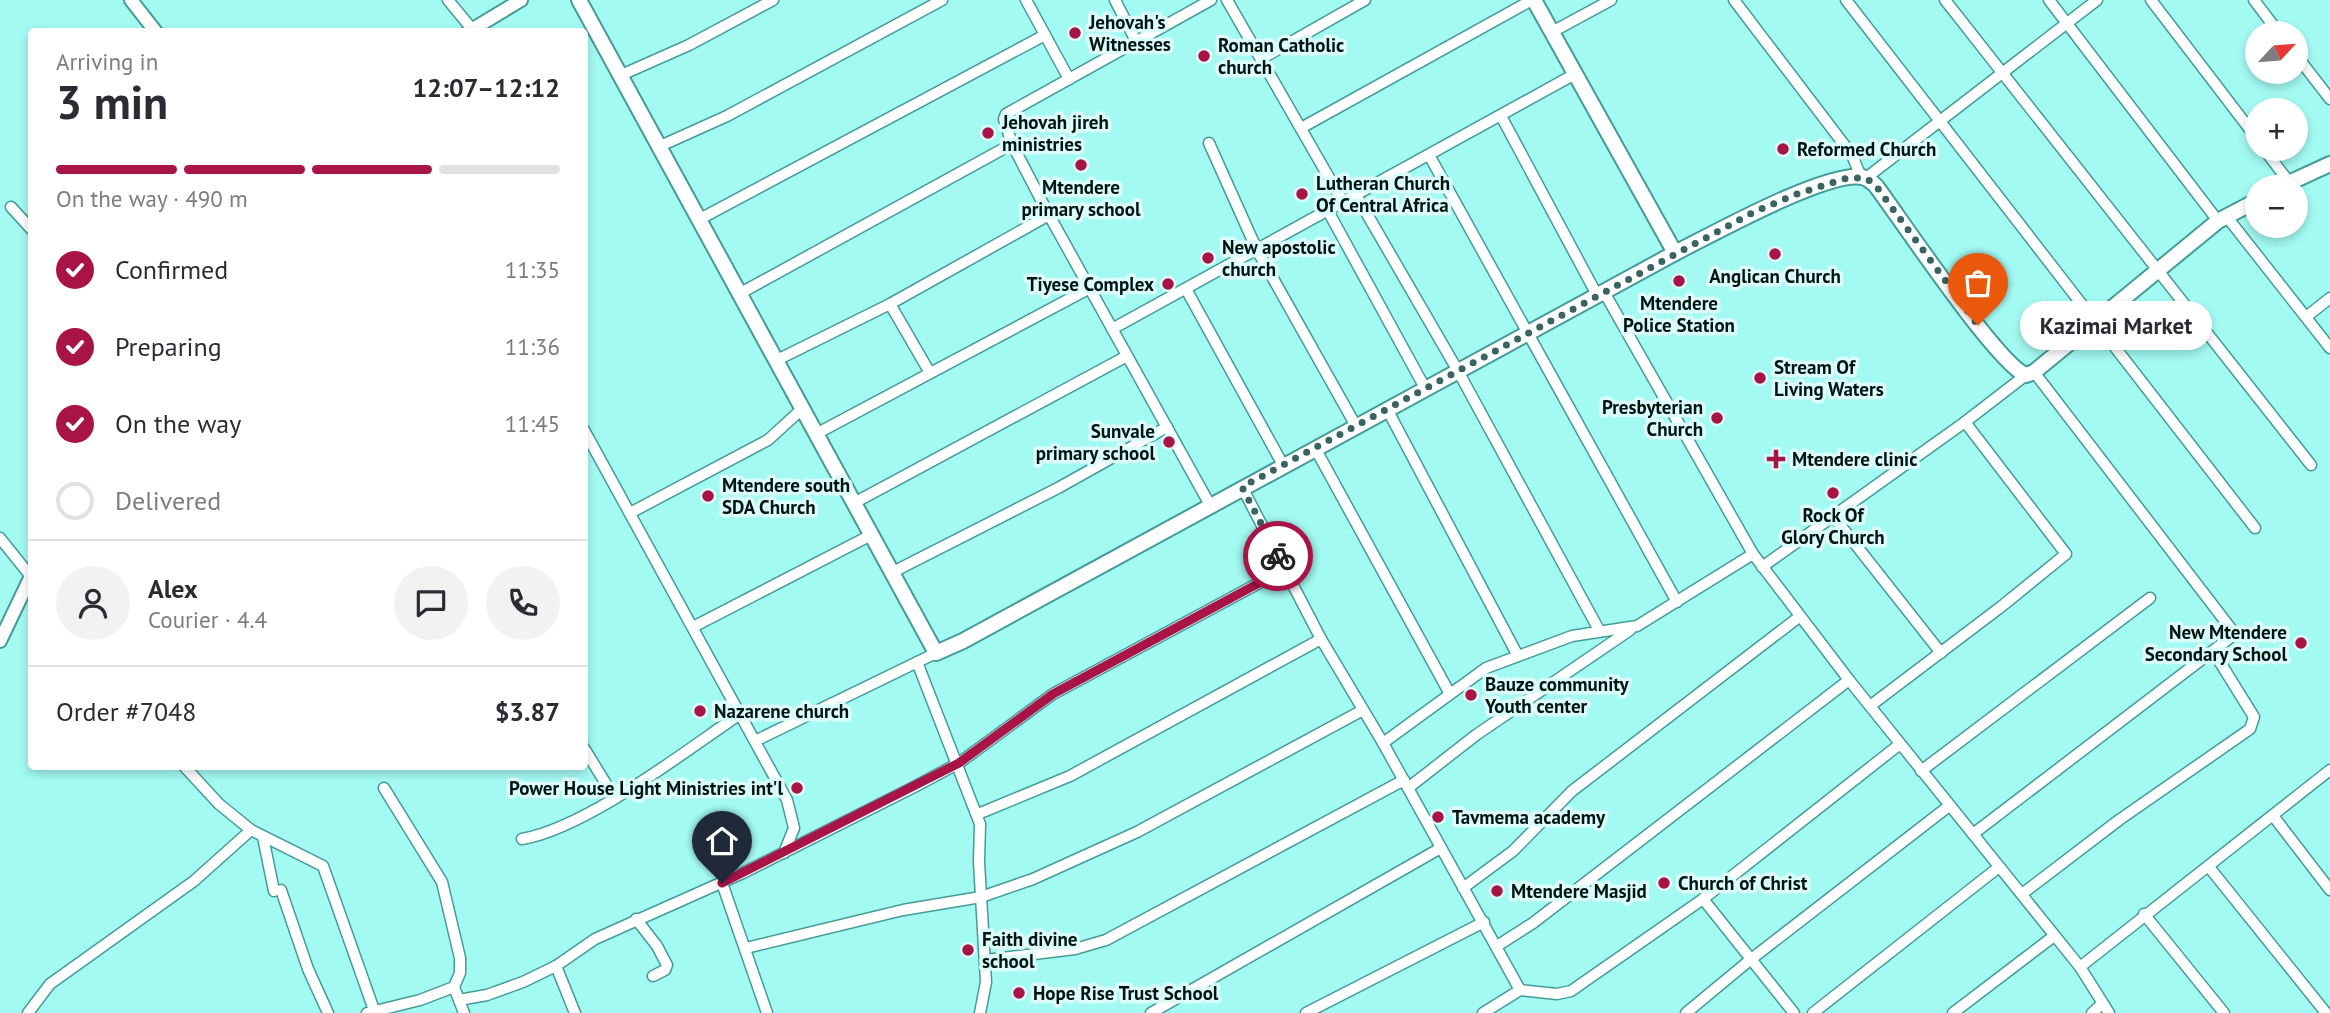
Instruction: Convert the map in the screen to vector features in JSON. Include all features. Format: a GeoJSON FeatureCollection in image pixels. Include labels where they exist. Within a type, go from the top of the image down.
{"type":"FeatureCollection","features":[{"type":"Feature","properties":{"kind":"main road"},"geometry":{"type":"LineString","coordinates":[[579,0],[936,653],[963,641],[1600,293],[1794,195],[1864,178],[1876,186],[2008,362],[2030,373],[2223,219],[2245,207]]}},
{"type":"Feature","properties":{"kind":"main road"},"geometry":{"type":"LineString","coordinates":[[1533,0],[1675,253]]}},
{"type":"Feature","properties":{"kind":"main road"},"geometry":{"type":"LineString","coordinates":[[2306,175],[2330,164]]}},
{"type":"Feature","properties":{"kind":"street"},"geometry":{"type":"LineString","coordinates":[[131,0],[153,28]]}},
{"type":"Feature","properties":{"kind":"street"},"geometry":{"type":"LineString","coordinates":[[448,0],[469,28]]}},
{"type":"Feature","properties":{"kind":"street"},"geometry":{"type":"LineString","coordinates":[[473,28],[521,0]]}},
{"type":"Feature","properties":{"kind":"street"},"geometry":{"type":"LineString","coordinates":[[619,76],[689,45],[773,0]]}},
{"type":"Feature","properties":{"kind":"street"},"geometry":{"type":"LineString","coordinates":[[658,147],[727,116],[942,0]]}},
{"type":"Feature","properties":{"kind":"street"},"geometry":{"type":"LineString","coordinates":[[1026,0],[1069,79]]}},
{"type":"Feature","properties":{"kind":"street"},"geometry":{"type":"LineString","coordinates":[[1115,0],[1136,41]]}},
{"type":"Feature","properties":{"kind":"street"},"geometry":{"type":"LineString","coordinates":[[1210,505],[1049,215],[1004,126],[1006,114],[1211,0]]}},
{"type":"Feature","properties":{"kind":"street"},"geometry":{"type":"LineString","coordinates":[[1227,0],[1343,202]]}},
{"type":"Feature","properties":{"kind":"street"},"geometry":{"type":"LineString","coordinates":[[1261,59],[1365,0]]}},
{"type":"Feature","properties":{"kind":"street"},"geometry":{"type":"LineString","coordinates":[[1301,128],[1533,0]]}},
{"type":"Feature","properties":{"kind":"street"},"geometry":{"type":"LineString","coordinates":[[1552,32],[1611,0]]}},
{"type":"Feature","properties":{"kind":"street"},"geometry":{"type":"LineString","coordinates":[[1734,0],[1852,155],[1864,178],[1941,123],[2097,0]]}},
{"type":"Feature","properties":{"kind":"street"},"geometry":{"type":"LineString","coordinates":[[1846,0],[2255,528]]}},
{"type":"Feature","properties":{"kind":"street"},"geometry":{"type":"LineString","coordinates":[[1945,0],[2311,465]]}},
{"type":"Feature","properties":{"kind":"street"},"geometry":{"type":"LineString","coordinates":[[2049,0],[2223,219],[2330,348]]}},
{"type":"Feature","properties":{"kind":"street"},"geometry":{"type":"LineString","coordinates":[[2151,0],[2245,123]]}},
{"type":"Feature","properties":{"kind":"street"},"geometry":{"type":"LineString","coordinates":[[2254,0],[2270,21]]}},
{"type":"Feature","properties":{"kind":"street"},"geometry":{"type":"LineString","coordinates":[[698,220],[1045,35]]}},
{"type":"Feature","properties":{"kind":"street"},"geometry":{"type":"LineString","coordinates":[[2308,71],[2330,99]]}},
{"type":"Feature","properties":{"kind":"street"},"geometry":{"type":"LineString","coordinates":[[1112,329],[1575,74]]}},
{"type":"Feature","properties":{"kind":"street"},"geometry":{"type":"LineString","coordinates":[[1501,116],[1600,293],[1753,554],[1799,617],[2080,967],[2106,1009],[2092,1013]]}},
{"type":"Feature","properties":{"kind":"street"},"geometry":{"type":"LineString","coordinates":[[1209,143],[1257,250],[1356,426]]}},
{"type":"Feature","properties":{"kind":"street"},"geometry":{"type":"LineString","coordinates":[[739,294],[1012,144]]}},
{"type":"Feature","properties":{"kind":"street"},"geometry":{"type":"LineString","coordinates":[[1429,155],[1677,602]]}},
{"type":"Feature","properties":{"kind":"street"},"geometry":{"type":"LineString","coordinates":[[1356,195],[1458,370],[1599,630]]}},
{"type":"Feature","properties":{"kind":"street"},"geometry":{"type":"LineString","coordinates":[[11,207],[28,226]]}},
{"type":"Feature","properties":{"kind":"street"},"geometry":{"type":"LineString","coordinates":[[1328,211],[1425,388]]}},
{"type":"Feature","properties":{"kind":"street"},"geometry":{"type":"LineString","coordinates":[[775,361],[890,304],[1049,215]]}},
{"type":"Feature","properties":{"kind":"street"},"geometry":{"type":"LineString","coordinates":[[816,434],[1090,288]]}},
{"type":"Feature","properties":{"kind":"street"},"geometry":{"type":"LineString","coordinates":[[1186,289],[1283,465]]}},
{"type":"Feature","properties":{"kind":"street"},"geometry":{"type":"LineString","coordinates":[[2306,317],[2330,298]]}},
{"type":"Feature","properties":{"kind":"street"},"geometry":{"type":"LineString","coordinates":[[890,304],[930,373]]}},
{"type":"Feature","properties":{"kind":"street"},"geometry":{"type":"LineString","coordinates":[[854,503],[1127,356]]}},
{"type":"Feature","properties":{"kind":"street"},"geometry":{"type":"LineString","coordinates":[[1762,567],[2030,373],[2235,630],[2233,638],[1973,834]]}},
{"type":"Feature","properties":{"kind":"street"},"geometry":{"type":"LineString","coordinates":[[630,513],[768,440],[802,409]]}},
{"type":"Feature","properties":{"kind":"street"},"geometry":{"type":"LineString","coordinates":[[1387,409],[1518,656]]}},
{"type":"Feature","properties":{"kind":"street"},"geometry":{"type":"LineString","coordinates":[[1870,706],[2066,554],[1965,422]]}},
{"type":"Feature","properties":{"kind":"street"},"geometry":{"type":"LineString","coordinates":[[891,573],[1058,488],[1167,427]]}},
{"type":"Feature","properties":{"kind":"street"},"geometry":{"type":"LineString","coordinates":[[588,437],[787,800],[793,835],[785,853]]}},
{"type":"Feature","properties":{"kind":"street"},"geometry":{"type":"LineString","coordinates":[[1315,448],[1450,694]]}},
{"type":"Feature","properties":{"kind":"street"},"geometry":{"type":"LineString","coordinates":[[1242,487],[1321,639],[1383,743],[1438,849],[1484,922],[1520,990]]}},
{"type":"Feature","properties":{"kind":"street"},"geometry":{"type":"LineString","coordinates":[[1833,516],[1941,653]]}},
{"type":"Feature","properties":{"kind":"street"},"geometry":{"type":"LineString","coordinates":[[693,627],[871,535]]}},
{"type":"Feature","properties":{"kind":"street"},"geometry":{"type":"LineString","coordinates":[[0,538],[28,572]]}},
{"type":"Feature","properties":{"kind":"street"},"geometry":{"type":"LineString","coordinates":[[986,960],[1075,949],[1106,940],[1406,784],[1632,628],[1753,554]]}},
{"type":"Feature","properties":{"kind":"street"},"geometry":{"type":"LineString","coordinates":[[459,1000],[505,990],[556,965],[595,939],[785,853],[959,763],[1053,694],[1285,569]]}},
{"type":"Feature","properties":{"kind":"street"},"geometry":{"type":"LineString","coordinates":[[0,640],[28,582]]}},
{"type":"Feature","properties":{"kind":"street"},"geometry":{"type":"LineString","coordinates":[[1921,771],[2150,598]]}},
{"type":"Feature","properties":{"kind":"street"},"geometry":{"type":"LineString","coordinates":[[1463,888],[1513,850],[1572,791],[1799,617]]}},
{"type":"Feature","properties":{"kind":"street"},"geometry":{"type":"LineString","coordinates":[[1383,743],[1486,668],[1572,636],[1599,630],[1632,628]]}},
{"type":"Feature","properties":{"kind":"street"},"geometry":{"type":"LineString","coordinates":[[978,814],[1070,776],[1321,639]]}},
{"type":"Feature","properties":{"kind":"street"},"geometry":{"type":"LineString","coordinates":[[2022,894],[2119,820],[2250,729],[2254,717],[2213,651]]}},
{"type":"Feature","properties":{"kind":"street"},"geometry":{"type":"LineString","coordinates":[[755,741],[936,653]]}},
{"type":"Feature","properties":{"kind":"street"},"geometry":{"type":"LineString","coordinates":[[917,662],[978,814],[986,960],[985,997],[980,1013]]}},
{"type":"Feature","properties":{"kind":"street"},"geometry":{"type":"LineString","coordinates":[[1497,946],[1533,923],[1849,680]]}},
{"type":"Feature","properties":{"kind":"street"},"geometry":{"type":"LineString","coordinates":[[746,948],[903,910],[981,897],[1033,880],[1138,832],[1363,710]]}},
{"type":"Feature","properties":{"kind":"street"},"geometry":{"type":"LineString","coordinates":[[522,839],[555,829],[614,797],[740,714]]}},
{"type":"Feature","properties":{"kind":"street"},"geometry":{"type":"LineString","coordinates":[[1483,1013],[1520,990],[1557,994],[1571,991],[1703,899],[1900,744]]}},
{"type":"Feature","properties":{"kind":"street"},"geometry":{"type":"LineString","coordinates":[[588,755],[614,797]]}},
{"type":"Feature","properties":{"kind":"street"},"geometry":{"type":"LineString","coordinates":[[188,770],[219,804],[251,830],[318,863],[327,873],[371,1012],[420,1000],[454,987]]}},
{"type":"Feature","properties":{"kind":"street"},"geometry":{"type":"LineString","coordinates":[[2080,967],[2144,914],[2274,817],[2330,770]]}},
{"type":"Feature","properties":{"kind":"street"},"geometry":{"type":"LineString","coordinates":[[384,788],[442,883],[460,958],[460,973],[454,987],[464,1013]]}},
{"type":"Feature","properties":{"kind":"street"},"geometry":{"type":"LineString","coordinates":[[1686,1013],[1949,806]]}},
{"type":"Feature","properties":{"kind":"street"},"geometry":{"type":"LineString","coordinates":[[2274,817],[2330,890]]}},
{"type":"Feature","properties":{"kind":"street"},"geometry":{"type":"LineString","coordinates":[[28,1013],[50,985],[194,881],[251,830]]}},
{"type":"Feature","properties":{"kind":"street"},"geometry":{"type":"LineString","coordinates":[[263,837],[277,891],[328,1013]]}},
{"type":"Feature","properties":{"kind":"street"},"geometry":{"type":"LineString","coordinates":[[1151,1013],[1438,849]]}},
{"type":"Feature","properties":{"kind":"street"},"geometry":{"type":"LineString","coordinates":[[1813,1013],[1999,867]]}},
{"type":"Feature","properties":{"kind":"street"},"geometry":{"type":"LineString","coordinates":[[2209,867],[2326,1013]]}},
{"type":"Feature","properties":{"kind":"street"},"geometry":{"type":"LineString","coordinates":[[722,883],[767,1013]]}},
{"type":"Feature","properties":{"kind":"street"},"geometry":{"type":"LineString","coordinates":[[1703,899],[1794,1013]]}},
{"type":"Feature","properties":{"kind":"street"},"geometry":{"type":"LineString","coordinates":[[2144,914],[2224,1013]]}},
{"type":"Feature","properties":{"kind":"street"},"geometry":{"type":"LineString","coordinates":[[636,919],[657,946],[667,965],[665,970],[653,976]]}},
{"type":"Feature","properties":{"kind":"street"},"geometry":{"type":"LineString","coordinates":[[1306,1013],[1484,922]]}},
{"type":"Feature","properties":{"kind":"street"},"geometry":{"type":"LineString","coordinates":[[1953,1013],[2054,936]]}},
{"type":"Feature","properties":{"kind":"street"},"geometry":{"type":"LineString","coordinates":[[556,965],[575,1013]]}},
{"type":"Feature","properties":{"kind":"way so far"},"geometry":{"type":"LineString","coordinates":[[1278,556],[1242,487],[1675,253],[1794,195],[1847,178],[1866,178],[1876,186],[1978,325]]}},
{"type":"Feature","properties":{"kind":"place","name":"Jehovah's Witnesses"},"geometry":{"type":"Point","coordinates":[1075,33]}},
{"type":"Feature","properties":{"kind":"place","name":"Roman Catholic church"},"geometry":{"type":"Point","coordinates":[1204,56]}},
{"type":"Feature","properties":{"kind":"place","name":"Jehovah jireh ministries"},"geometry":{"type":"Point","coordinates":[988,133]}},
{"type":"Feature","properties":{"kind":"place","name":"Reformed Church"},"geometry":{"type":"Point","coordinates":[1783,149]}},
{"type":"Feature","properties":{"kind":"place","name":"Mtendere primary school"},"geometry":{"type":"Point","coordinates":[1081,165]}},
{"type":"Feature","properties":{"kind":"place","name":"Lutheran Church Of Central Africa"},"geometry":{"type":"Point","coordinates":[1302,194]}},
{"type":"Feature","properties":{"kind":"place","name":"Anglican Church"},"geometry":{"type":"Point","coordinates":[1775,254]}},
{"type":"Feature","properties":{"kind":"place","name":"New apostolic church"},"geometry":{"type":"Point","coordinates":[1208,258]}},
{"type":"Feature","properties":{"kind":"place","name":"Mtendere Police Station"},"geometry":{"type":"Point","coordinates":[1679,281]}},
{"type":"Feature","properties":{"kind":"place","name":"Tiyese Complex"},"geometry":{"type":"Point","coordinates":[1168,284]}},
{"type":"Feature","properties":{"kind":"place","name":"Kazimai Market"},"geometry":{"type":"Point","coordinates":[1978,325]}},
{"type":"Feature","properties":{"kind":"place","name":"Stream Of Living Waters"},"geometry":{"type":"Point","coordinates":[1760,378]}},
{"type":"Feature","properties":{"kind":"place","name":"Presbyterian Church"},"geometry":{"type":"Point","coordinates":[1717,418]}},
{"type":"Feature","properties":{"kind":"place","name":"Sunvale primary school"},"geometry":{"type":"Point","coordinates":[1169,442]}},
{"type":"Feature","properties":{"kind":"place","name":"Mtendere clinic"},"geometry":{"type":"Point","coordinates":[1776,459]}},
{"type":"Feature","properties":{"kind":"place","name":"Rock Of Glory Church"},"geometry":{"type":"Point","coordinates":[1833,493]}},
{"type":"Feature","properties":{"kind":"place","name":"Mtendere south SDA Church"},"geometry":{"type":"Point","coordinates":[708,496]}},
{"type":"Feature","properties":{"kind":"place","name":"New Mtendere Secondary School"},"geometry":{"type":"Point","coordinates":[2301,643]}},
{"type":"Feature","properties":{"kind":"place","name":"Bauze community Youth center"},"geometry":{"type":"Point","coordinates":[1471,695]}},
{"type":"Feature","properties":{"kind":"place","name":"Nazarene church"},"geometry":{"type":"Point","coordinates":[700,711]}},
{"type":"Feature","properties":{"kind":"place","name":"Power House Light Ministries int'l"},"geometry":{"type":"Point","coordinates":[797,788]}},
{"type":"Feature","properties":{"kind":"place","name":"Tavmema academy"},"geometry":{"type":"Point","coordinates":[1438,817]}},
{"type":"Feature","properties":{"kind":"place","name":"Church of Christ"},"geometry":{"type":"Point","coordinates":[1664,883]}},
{"type":"Feature","properties":{"kind":"place","name":"Mtendere Masjid"},"geometry":{"type":"Point","coordinates":[1497,891]}},
{"type":"Feature","properties":{"kind":"place","name":"Faith divine school"},"geometry":{"type":"Point","coordinates":[968,950]}},
{"type":"Feature","properties":{"kind":"place","name":"Hope Rise Trust School"},"geometry":{"type":"Point","coordinates":[1019,993]}},
{"type":"Feature","properties":{"kind":"route"},"geometry":{"type":"LineString","coordinates":[[722,883],[877,807],[959,763],[1053,694],[1285,569],[1278,556]]}}]}
